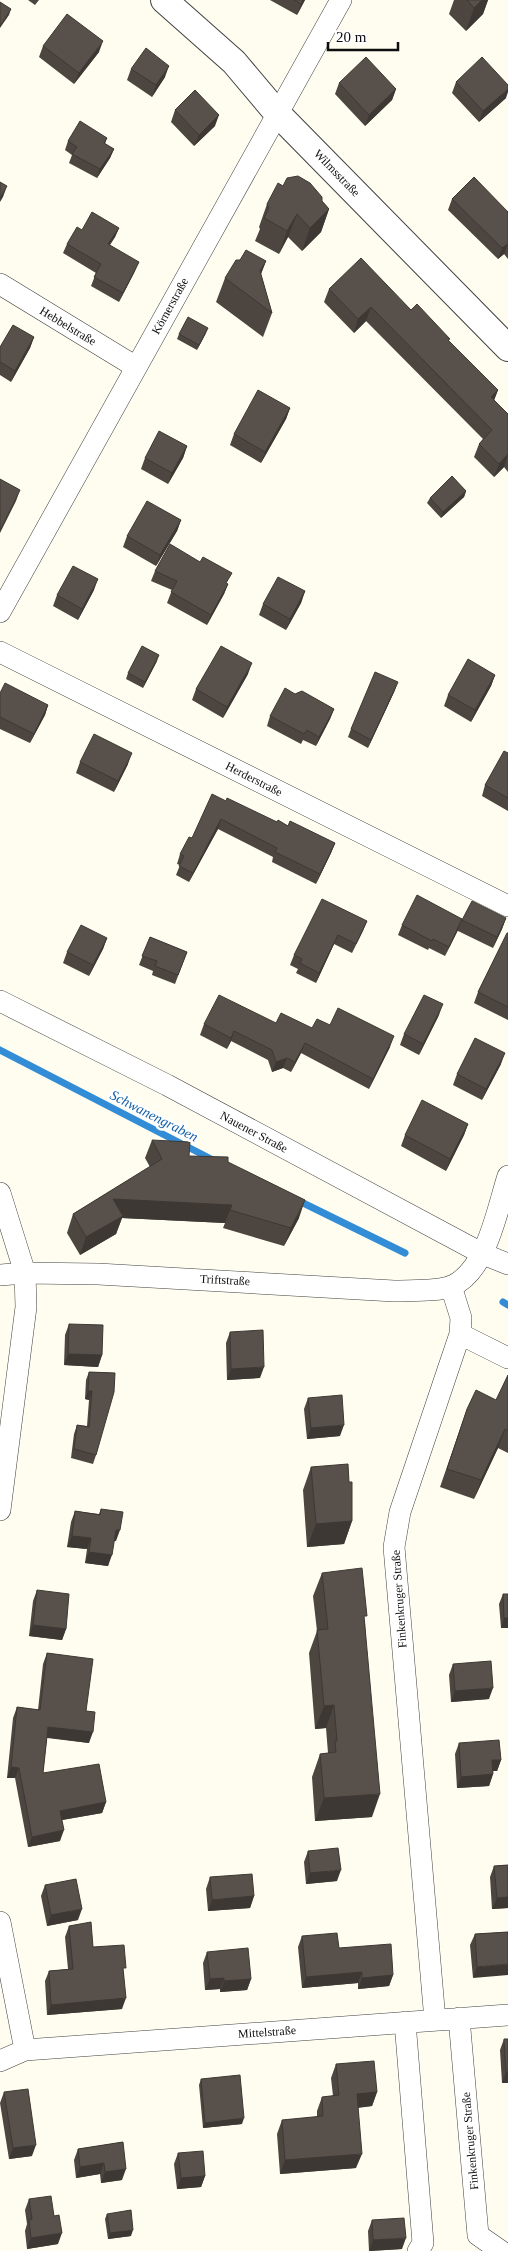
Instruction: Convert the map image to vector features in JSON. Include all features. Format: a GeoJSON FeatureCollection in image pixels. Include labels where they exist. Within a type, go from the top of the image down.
{"type":"FeatureCollection","features":[{"type":"Feature","properties":{"kind":"street","name":"Wilmsstraße"},"geometry":{"type":"LineString","coordinates":[[164,0],[234,62],[277,113],[508,348]]}},
{"type":"Feature","properties":{"kind":"street","name":"Körnerstraße"},"geometry":{"type":"LineString","coordinates":[[0,612],[341,0]]}},
{"type":"Feature","properties":{"kind":"street","name":"Hebbelstraße"},"geometry":{"type":"LineString","coordinates":[[0,284],[136,367]]}},
{"type":"Feature","properties":{"kind":"street","name":"Herderstraße"},"geometry":{"type":"LineString","coordinates":[[0,652],[508,906]]}},
{"type":"Feature","properties":{"kind":"street","name":"Nauener Straße"},"geometry":{"type":"LineString","coordinates":[[0,1001],[167,1085],[483,1254],[508,1264]]}},
{"type":"Feature","properties":{"kind":"street"},"geometry":{"type":"LineString","coordinates":[[450,1286],[470,1271],[483,1254],[508,1176]]}},
{"type":"Feature","properties":{"kind":"street"},"geometry":{"type":"LineString","coordinates":[[0,1193],[25,1273],[26,1308],[0,1510]]}},
{"type":"Feature","properties":{"kind":"street","name":"Triftstraße"},"geometry":{"type":"LineString","coordinates":[[0,1275],[25,1273],[98,1274],[394,1290],[422,1290],[450,1286]]}},
{"type":"Feature","properties":{"kind":"street","name":"Finkenkruger Straße"},"geometry":{"type":"LineString","coordinates":[[434,2020],[394,1547],[400,1512],[460,1334],[461,1318],[450,1286]]}},
{"type":"Feature","properties":{"kind":"street"},"geometry":{"type":"LineString","coordinates":[[460,1334],[508,1358]]}},
{"type":"Feature","properties":{"kind":"street"},"geometry":{"type":"LineString","coordinates":[[0,1922],[25,2050]]}},
{"type":"Feature","properties":{"kind":"street","name":"Mittelstraße"},"geometry":{"type":"LineString","coordinates":[[0,2061],[25,2050],[508,2015]]}},
{"type":"Feature","properties":{"kind":"street","name":"Finkenkruger Straße"},"geometry":{"type":"LineString","coordinates":[[459,2018],[478,2236],[501,2251]]}},
{"type":"Feature","properties":{"kind":"street"},"geometry":{"type":"LineString","coordinates":[[405,2022],[423,2243],[418,2251]]}},
{"type":"Feature","properties":{"kind":"building"},"geometry":{"type":"Polygon","coordinates":[[[294,0],[303,0],[301,4],[294,0]]]}},
{"type":"Feature","properties":{"kind":"building"},"geometry":{"type":"Polygon","coordinates":[[[467,0],[482,0],[474,8],[467,0]]]}},
{"type":"Feature","properties":{"kind":"building"},"geometry":{"type":"Polygon","coordinates":[[[0,2],[11,9],[0,26],[0,2]]]}},
{"type":"Feature","properties":{"kind":"building"},"geometry":{"type":"Polygon","coordinates":[[[67,14],[103,41],[79,73],[43,46],[67,14]]]}},
{"type":"Feature","properties":{"kind":"building"},"geometry":{"type":"Polygon","coordinates":[[[146,48],[169,66],[156,85],[131,69],[146,48]]]}},
{"type":"Feature","properties":{"kind":"building"},"geometry":{"type":"Polygon","coordinates":[[[366,57],[396,89],[369,115],[339,83],[366,57]]]}},
{"type":"Feature","properties":{"kind":"building"},"geometry":{"type":"Polygon","coordinates":[[[482,57],[508,85],[508,89],[483,111],[456,82],[482,57]]]}},
{"type":"Feature","properties":{"kind":"building"},"geometry":{"type":"Polygon","coordinates":[[[195,90],[219,115],[199,135],[175,110],[195,90]]]}},
{"type":"Feature","properties":{"kind":"building"},"geometry":{"type":"Polygon","coordinates":[[[80,121],[107,138],[104,143],[114,149],[100,169],[72,154],[77,147],[68,141],[80,121]]]}},
{"type":"Feature","properties":{"kind":"building"},"geometry":{"type":"Polygon","coordinates":[[[298,176],[310,183],[329,209],[310,228],[297,214],[287,231],[264,218],[269,208],[267,204],[278,183],[283,186],[287,178],[298,176]]]}},
{"type":"Feature","properties":{"kind":"building"},"geometry":{"type":"Polygon","coordinates":[[[474,177],[508,212],[508,244],[502,248],[452,199],[474,177]]]}},
{"type":"Feature","properties":{"kind":"building"},"geometry":{"type":"Polygon","coordinates":[[[0,182],[7,186],[0,198],[0,182]]]}},
{"type":"Feature","properties":{"kind":"building"},"geometry":{"type":"Polygon","coordinates":[[[92,212],[119,228],[108,244],[139,262],[123,293],[94,277],[101,264],[67,244],[77,227],[82,230],[92,212]]]}},
{"type":"Feature","properties":{"kind":"building"},"geometry":{"type":"Polygon","coordinates":[[[246,250],[266,261],[260,271],[272,313],[225,278],[236,260],[240,260],[246,250]]]}},
{"type":"Feature","properties":{"kind":"building"},"geometry":{"type":"Polygon","coordinates":[[[361,258],[411,310],[417,304],[450,339],[448,340],[498,390],[491,397],[508,414],[508,454],[499,464],[479,444],[492,430],[371,307],[358,319],[329,289],[361,258]]]}},
{"type":"Feature","properties":{"kind":"building"},"geometry":{"type":"Polygon","coordinates":[[[188,317],[208,328],[199,345],[179,334],[188,317]]]}},
{"type":"Feature","properties":{"kind":"building"},"geometry":{"type":"Polygon","coordinates":[[[13,325],[34,337],[15,371],[0,362],[0,347],[13,325]]]}},
{"type":"Feature","properties":{"kind":"building"},"geometry":{"type":"Polygon","coordinates":[[[258,390],[290,408],[265,452],[234,434],[258,390]]]}},
{"type":"Feature","properties":{"kind":"building"},"geometry":{"type":"Polygon","coordinates":[[[159,431],[187,446],[172,473],[145,458],[159,431]]]}},
{"type":"Feature","properties":{"kind":"building"},"geometry":{"type":"Polygon","coordinates":[[[452,476],[466,491],[443,512],[430,498],[452,476]]]}},
{"type":"Feature","properties":{"kind":"building"},"geometry":{"type":"Polygon","coordinates":[[[0,479],[20,490],[0,530],[0,479]]]}},
{"type":"Feature","properties":{"kind":"building"},"geometry":{"type":"Polygon","coordinates":[[[147,501],[181,520],[160,555],[127,536],[147,501]]]}},
{"type":"Feature","properties":{"kind":"building"},"geometry":{"type":"Polygon","coordinates":[[[170,544],[200,562],[203,557],[232,573],[211,615],[171,592],[177,581],[155,571],[170,544]]]}},
{"type":"Feature","properties":{"kind":"building"},"geometry":{"type":"Polygon","coordinates":[[[73,566],[98,579],[82,609],[57,595],[73,566]]]}},
{"type":"Feature","properties":{"kind":"building"},"geometry":{"type":"Polygon","coordinates":[[[278,577],[305,591],[290,619],[263,604],[278,577]]]}},
{"type":"Feature","properties":{"kind":"building"},"geometry":{"type":"Polygon","coordinates":[[[142,646],[159,655],[145,682],[128,673],[142,646]]]}},
{"type":"Feature","properties":{"kind":"building"},"geometry":{"type":"Polygon","coordinates":[[[221,646],[252,663],[227,707],[196,689],[221,646]]]}},
{"type":"Feature","properties":{"kind":"building"},"geometry":{"type":"Polygon","coordinates":[[[468,659],[495,675],[475,710],[448,695],[468,659]]]}},
{"type":"Feature","properties":{"kind":"building"},"geometry":{"type":"Polygon","coordinates":[[[375,672],[398,682],[371,740],[351,729],[375,672]]]}},
{"type":"Feature","properties":{"kind":"building"},"geometry":{"type":"Polygon","coordinates":[[[5,683],[48,705],[34,734],[0,717],[0,693],[5,683]]]}},
{"type":"Feature","properties":{"kind":"building"},"geometry":{"type":"Polygon","coordinates":[[[285,688],[295,694],[302,691],[334,709],[319,737],[307,730],[304,734],[270,716],[285,688]]]}},
{"type":"Feature","properties":{"kind":"building"},"geometry":{"type":"Polygon","coordinates":[[[94,734],[132,753],[118,781],[80,762],[94,734]]]}},
{"type":"Feature","properties":{"kind":"building"},"geometry":{"type":"Polygon","coordinates":[[[504,751],[508,753],[508,798],[485,785],[504,751]]]}},
{"type":"Feature","properties":{"kind":"building"},"geometry":{"type":"Polygon","coordinates":[[[212,794],[226,801],[227,798],[288,826],[290,821],[335,843],[320,874],[275,852],[277,848],[221,819],[193,873],[179,866],[184,856],[180,854],[189,837],[192,838],[212,794]]]}},
{"type":"Feature","properties":{"kind":"building"},"geometry":{"type":"Polygon","coordinates":[[[417,895],[462,919],[449,947],[433,939],[432,941],[402,925],[417,895]]]}},
{"type":"Feature","properties":{"kind":"building"},"geometry":{"type":"Polygon","coordinates":[[[322,899],[367,921],[356,944],[338,935],[319,973],[300,963],[302,959],[294,955],[322,899]]]}},
{"type":"Feature","properties":{"kind":"building"},"geometry":{"type":"Polygon","coordinates":[[[472,901],[506,918],[497,937],[462,920],[472,901]]]}},
{"type":"Feature","properties":{"kind":"building"},"geometry":{"type":"Polygon","coordinates":[[[81,925],[107,938],[93,965],[67,952],[81,925]]]}},
{"type":"Feature","properties":{"kind":"building"},"geometry":{"type":"Polygon","coordinates":[[[508,933],[508,1007],[478,992],[508,933]]]}},
{"type":"Feature","properties":{"kind":"building"},"geometry":{"type":"Polygon","coordinates":[[[150,937],[187,952],[178,975],[155,966],[157,961],[142,956],[150,937]]]}},
{"type":"Feature","properties":{"kind":"building"},"geometry":{"type":"Polygon","coordinates":[[[219,995],[276,1023],[281,1013],[312,1028],[317,1019],[330,1025],[338,1008],[394,1036],[373,1079],[305,1043],[295,1062],[287,1058],[276,1062],[272,1050],[234,1031],[231,1038],[204,1024],[219,995]]]}},
{"type":"Feature","properties":{"kind":"building"},"geometry":{"type":"Polygon","coordinates":[[[424,995],[443,1004],[423,1044],[404,1034],[424,995]]]}},
{"type":"Feature","properties":{"kind":"building"},"geometry":{"type":"Polygon","coordinates":[[[475,1038],[505,1053],[486,1089],[457,1074],[475,1038]]]}},
{"type":"Feature","properties":{"kind":"building"},"geometry":{"type":"Polygon","coordinates":[[[422,1100],[468,1124],[450,1159],[405,1135],[422,1100]]]}},
{"type":"Feature","properties":{"kind":"building"},"geometry":{"type":"Polygon","coordinates":[[[152,1140],[190,1142],[189,1156],[228,1157],[228,1162],[305,1200],[291,1228],[230,1210],[232,1205],[113,1199],[123,1216],[86,1237],[73,1214],[162,1159],[152,1140]]]}},
{"type":"Feature","properties":{"kind":"building"},"geometry":{"type":"Polygon","coordinates":[[[69,1324],[103,1325],[102,1355],[68,1354],[69,1324]]]}},
{"type":"Feature","properties":{"kind":"building"},"geometry":{"type":"Polygon","coordinates":[[[263,1330],[264,1367],[231,1369],[230,1332],[263,1330]]]}},
{"type":"Feature","properties":{"kind":"building"},"geometry":{"type":"Polygon","coordinates":[[[89,1372],[115,1373],[114,1392],[96,1455],[74,1449],[77,1425],[89,1427],[92,1391],[88,1391],[89,1372]]]}},
{"type":"Feature","properties":{"kind":"building"},"geometry":{"type":"Polygon","coordinates":[[[508,1375],[508,1431],[505,1429],[481,1480],[447,1469],[467,1409],[476,1390],[496,1400],[508,1375]]]}},
{"type":"Feature","properties":{"kind":"building"},"geometry":{"type":"Polygon","coordinates":[[[342,1395],[344,1425],[311,1428],[308,1398],[342,1395]]]}},
{"type":"Feature","properties":{"kind":"building"},"geometry":{"type":"Polygon","coordinates":[[[348,1464],[349,1482],[352,1482],[352,1521],[316,1524],[311,1467],[348,1464]]]}},
{"type":"Feature","properties":{"kind":"building"},"geometry":{"type":"Polygon","coordinates":[[[101,1509],[123,1512],[120,1530],[116,1530],[112,1555],[89,1552],[91,1538],[72,1536],[75,1511],[100,1515],[101,1509]]]}},
{"type":"Feature","properties":{"kind":"building"},"geometry":{"type":"Polygon","coordinates":[[[362,1568],[367,1616],[364,1616],[380,1794],[324,1798],[320,1754],[336,1752],[335,1741],[337,1741],[334,1705],[324,1706],[317,1630],[328,1629],[322,1573],[362,1568]]]}},
{"type":"Feature","properties":{"kind":"building"},"geometry":{"type":"Polygon","coordinates":[[[37,1590],[69,1594],[66,1629],[33,1625],[37,1590]]]}},
{"type":"Feature","properties":{"kind":"building"},"geometry":{"type":"Polygon","coordinates":[[[503,1594],[508,1594],[508,1618],[504,1618],[503,1594]]]}},
{"type":"Feature","properties":{"kind":"building"},"geometry":{"type":"Polygon","coordinates":[[[47,1653],[93,1659],[86,1711],[95,1712],[93,1732],[48,1727],[43,1773],[99,1764],[106,1802],[60,1811],[64,1830],[32,1837],[19,1768],[11,1767],[17,1707],[40,1710],[47,1653]]]}},
{"type":"Feature","properties":{"kind":"building"},"geometry":{"type":"Polygon","coordinates":[[[491,1661],[493,1688],[455,1691],[453,1664],[491,1661]]]}},
{"type":"Feature","properties":{"kind":"building"},"geometry":{"type":"Polygon","coordinates":[[[499,1740],[501,1760],[492,1760],[493,1774],[461,1777],[459,1743],[499,1740]]]}},
{"type":"Feature","properties":{"kind":"building"},"geometry":{"type":"Polygon","coordinates":[[[338,1848],[341,1870],[310,1873],[308,1851],[338,1848]]]}},
{"type":"Feature","properties":{"kind":"building"},"geometry":{"type":"Polygon","coordinates":[[[508,1865],[508,1897],[497,1898],[494,1866],[508,1865]]]}},
{"type":"Feature","properties":{"kind":"building"},"geometry":{"type":"Polygon","coordinates":[[[252,1874],[254,1896],[212,1900],[210,1877],[252,1874]]]}},
{"type":"Feature","properties":{"kind":"building"},"geometry":{"type":"Polygon","coordinates":[[[76,1879],[82,1909],[51,1915],[45,1885],[76,1879]]]}},
{"type":"Feature","properties":{"kind":"building"},"geometry":{"type":"Polygon","coordinates":[[[91,1922],[93,1947],[124,1945],[126,1968],[123,1968],[126,1998],[51,2005],[49,1971],[73,1969],[69,1926],[91,1922]]]}},
{"type":"Feature","properties":{"kind":"building"},"geometry":{"type":"Polygon","coordinates":[[[508,1932],[508,1964],[477,1967],[475,1934],[508,1932]]]}},
{"type":"Feature","properties":{"kind":"building"},"geometry":{"type":"Polygon","coordinates":[[[337,1933],[339,1948],[391,1944],[393,1975],[362,1978],[362,1972],[306,1977],[302,1936],[337,1933]]]}},
{"type":"Feature","properties":{"kind":"building"},"geometry":{"type":"Polygon","coordinates":[[[248,1948],[251,1979],[224,1981],[224,1978],[210,1979],[207,1952],[248,1948]]]}},
{"type":"Feature","properties":{"kind":"building"},"geometry":{"type":"Polygon","coordinates":[[[504,2039],[508,2039],[508,2072],[506,2072],[504,2039]]]}},
{"type":"Feature","properties":{"kind":"building"},"geometry":{"type":"Polygon","coordinates":[[[374,2061],[377,2092],[357,2094],[362,2154],[285,2160],[282,2120],[323,2116],[322,2097],[339,2095],[336,2064],[374,2061]]]}},
{"type":"Feature","properties":{"kind":"building"},"geometry":{"type":"Polygon","coordinates":[[[240,2075],[244,2118],[205,2123],[201,2079],[240,2075]]]}},
{"type":"Feature","properties":{"kind":"building"},"geometry":{"type":"Polygon","coordinates":[[[28,2089],[36,2145],[13,2148],[4,2092],[28,2089]]]}},
{"type":"Feature","properties":{"kind":"building"},"geometry":{"type":"Polygon","coordinates":[[[123,2142],[126,2169],[105,2172],[104,2163],[80,2167],[78,2149],[123,2142]]]}},
{"type":"Feature","properties":{"kind":"building"},"geometry":{"type":"Polygon","coordinates":[[[203,2151],[205,2176],[181,2178],[178,2153],[203,2151]]]}},
{"type":"Feature","properties":{"kind":"building"},"geometry":{"type":"Polygon","coordinates":[[[51,2196],[54,2216],[59,2215],[62,2233],[31,2238],[29,2220],[32,2219],[29,2199],[51,2196]]]}},
{"type":"Feature","properties":{"kind":"building"},"geometry":{"type":"Polygon","coordinates":[[[131,2210],[133,2230],[110,2233],[107,2214],[131,2210]]]}},
{"type":"Feature","properties":{"kind":"building"},"geometry":{"type":"Polygon","coordinates":[[[404,2218],[406,2238],[373,2240],[372,2220],[404,2218]]]}},
{"type":"Feature","properties":{"kind":"waterway","name":"Schwanengraben"},"geometry":{"type":"LineString","coordinates":[[0,1050],[213,1160]]}},
{"type":"Feature","properties":{"kind":"waterway","name":"Schwanengraben"},"geometry":{"type":"LineString","coordinates":[[297,1200],[405,1253]]}},
{"type":"Feature","properties":{"kind":"waterway"},"geometry":{"type":"LineString","coordinates":[[503,1302],[508,1305]]}}]}
